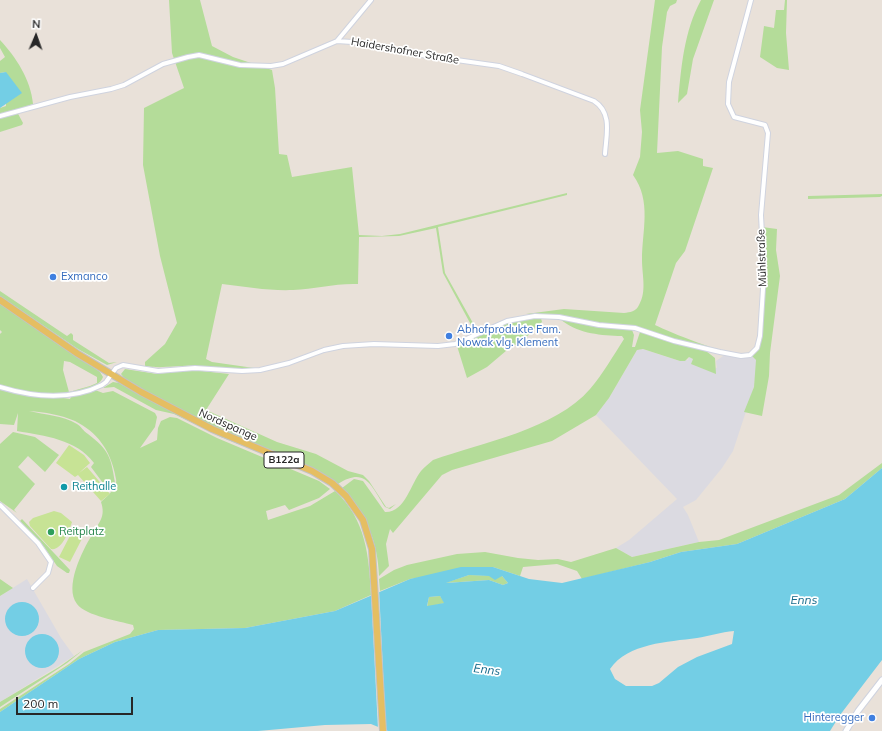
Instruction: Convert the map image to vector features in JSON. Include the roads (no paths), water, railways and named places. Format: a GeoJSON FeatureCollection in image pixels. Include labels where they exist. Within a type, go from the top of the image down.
{"type":"FeatureCollection","features":[{"type":"Feature","properties":{"kind":"main road","name":"Nordspange"},"geometry":{"type":"LineString","coordinates":[[0,300],[111,375],[195,421],[312,471],[332,483],[349,499],[363,520],[370,539],[375,574],[383,731]]}},
{"type":"Feature","properties":{"kind":"street"},"geometry":{"type":"LineString","coordinates":[[337,41],[371,0]]}},
{"type":"Feature","properties":{"kind":"street","name":"Mühlstraße"},"geometry":{"type":"LineString","coordinates":[[0,386],[51,396],[72,395],[99,386],[106,382],[118,367],[126,365],[158,371],[195,368],[237,371],[260,370],[289,363],[324,350],[354,345],[446,346],[462,342],[508,321],[535,316],[559,317],[599,325],[635,328],[674,341],[720,352],[748,356],[756,351],[760,341],[764,273],[761,215],[769,141],[767,128],[734,116],[728,104],[729,82],[751,0]]}},
{"type":"Feature","properties":{"kind":"street","name":"Haidershofner Straße"},"geometry":{"type":"LineString","coordinates":[[0,116],[70,97],[124,85],[163,64],[188,57],[199,55],[240,65],[271,66],[283,64],[337,41],[352,42],[421,55],[499,66],[594,101],[602,107],[607,118],[605,154]]}},
{"type":"Feature","properties":{"kind":"street"},"geometry":{"type":"LineString","coordinates":[[0,505],[38,543],[49,558],[51,566],[48,574],[33,588]]}},
{"type":"Feature","properties":{"kind":"street"},"geometry":{"type":"LineString","coordinates":[[846,731],[863,704],[882,680]]}},
{"type":"Feature","properties":{"kind":"water"},"geometry":{"type":"Polygon","coordinates":[[[6,72],[22,93],[0,108],[0,73],[6,72]]]}},
{"type":"Feature","properties":{"kind":"water","name":"Enns"},"geometry":{"type":"Polygon","coordinates":[[[882,468],[882,660],[840,715],[830,731],[388,731],[371,724],[325,725],[258,731],[0,731],[0,712],[79,659],[115,642],[158,630],[245,628],[335,611],[410,579],[461,567],[493,567],[529,579],[562,583],[650,562],[681,552],[737,544],[845,499],[882,468]],[[469,575],[446,583],[489,580],[503,585],[508,583],[502,576],[495,580],[489,576],[469,575]],[[440,596],[429,597],[427,606],[444,603],[440,596]],[[734,631],[649,645],[627,654],[618,660],[610,669],[615,679],[626,686],[652,686],[659,683],[678,667],[697,657],[732,644],[734,631]]]}},
{"type":"Feature","properties":{"kind":"water"},"geometry":{"type":"Polygon","coordinates":[[[19,602],[25,602],[29,603],[36,609],[39,619],[38,626],[32,633],[25,636],[19,636],[15,635],[8,629],[5,622],[5,616],[6,612],[12,605],[19,602]]]}},
{"type":"Feature","properties":{"kind":"water"},"geometry":{"type":"Polygon","coordinates":[[[39,634],[45,634],[49,635],[56,641],[59,651],[58,658],[52,665],[45,668],[39,668],[35,667],[28,661],[25,654],[25,648],[26,644],[32,637],[39,634]]]}},
{"type":"Feature","properties":{"kind":"place","name":"Exmanco"},"geometry":{"type":"Point","coordinates":[53,277]}},
{"type":"Feature","properties":{"kind":"place","name":"Abhofprodukte Fam. Nowak vlg. Klement"},"geometry":{"type":"Point","coordinates":[449,336]}},
{"type":"Feature","properties":{"kind":"place","name":"Reithalle"},"geometry":{"type":"Point","coordinates":[64,487]}},
{"type":"Feature","properties":{"kind":"place","name":"Reitplatz"},"geometry":{"type":"Point","coordinates":[51,532]}},
{"type":"Feature","properties":{"kind":"place","name":"Hinteregger"},"geometry":{"type":"Point","coordinates":[872,718]}}]}
